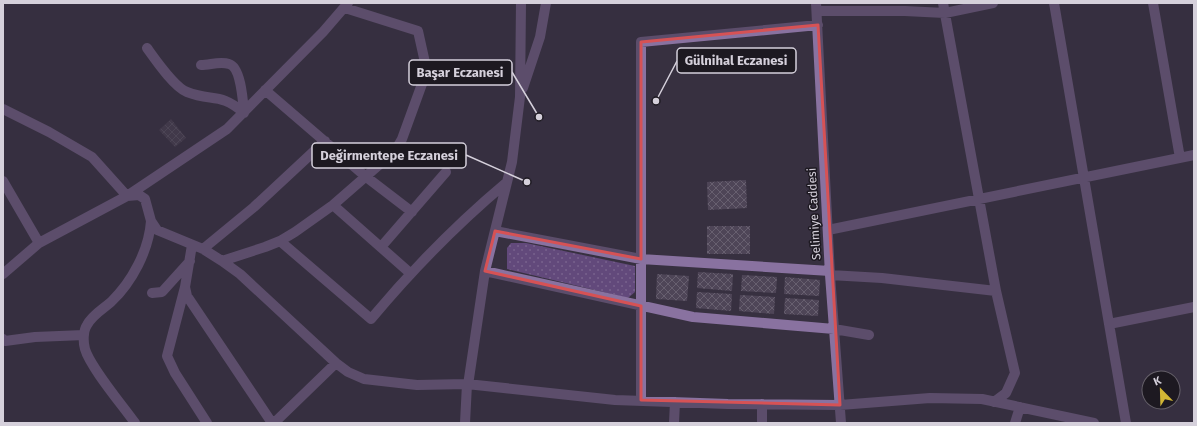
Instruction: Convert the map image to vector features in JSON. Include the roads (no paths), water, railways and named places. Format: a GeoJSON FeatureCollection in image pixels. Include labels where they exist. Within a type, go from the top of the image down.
{"type":"FeatureCollection","features":[{"type":"Feature","properties":{"kind":"street"},"geometry":{"type":"LineString","coordinates":[[465,423],[468,385],[485,271],[512,162],[520,97],[522,3]]}},
{"type":"Feature","properties":{"kind":"street"},"geometry":{"type":"LineString","coordinates":[[520,97],[540,37],[546,3]]}},
{"type":"Feature","properties":{"kind":"street"},"geometry":{"type":"LineString","coordinates":[[817,7],[904,11],[994,3]]}},
{"type":"Feature","properties":{"kind":"street"},"geometry":{"type":"LineString","coordinates":[[1054,3],[1126,423]]}},
{"type":"Feature","properties":{"kind":"street"},"geometry":{"type":"LineString","coordinates":[[1153,3],[1180,158]]}},
{"type":"Feature","properties":{"kind":"street"},"geometry":{"type":"LineString","coordinates":[[3,274],[39,242],[127,196],[227,129],[323,32],[346,5],[418,31],[426,67],[422,84],[402,139],[395,151],[333,205],[280,241],[222,261]]}},
{"type":"Feature","properties":{"kind":"street","name":"Selimiye Caddesi"},"geometry":{"type":"LineString","coordinates":[[817,7],[830,273],[842,423]]}},
{"type":"Feature","properties":{"kind":"street"},"geometry":{"type":"LineString","coordinates":[[944,8],[996,291],[1016,373],[1006,393],[994,402]]}},
{"type":"Feature","properties":{"kind":"street"},"geometry":{"type":"LineString","coordinates":[[640,400],[641,42],[818,25]]}},
{"type":"Feature","properties":{"kind":"street"},"geometry":{"type":"LineString","coordinates":[[147,48],[154,58],[185,91],[221,98],[233,103],[244,113]]}},
{"type":"Feature","properties":{"kind":"street"},"geometry":{"type":"LineString","coordinates":[[201,65],[221,63],[230,64],[235,68],[238,75],[244,113]]}},
{"type":"Feature","properties":{"kind":"street"},"geometry":{"type":"LineString","coordinates":[[265,90],[365,176],[412,212]]}},
{"type":"Feature","properties":{"kind":"street"},"geometry":{"type":"LineString","coordinates":[[3,109],[49,132],[92,157],[127,196]]}},
{"type":"Feature","properties":{"kind":"street"},"geometry":{"type":"LineString","coordinates":[[203,249],[254,207],[325,141]]}},
{"type":"Feature","properties":{"kind":"street"},"geometry":{"type":"LineString","coordinates":[[828,230],[1194,155]]}},
{"type":"Feature","properties":{"kind":"street"},"geometry":{"type":"LineString","coordinates":[[381,248],[446,172]]}},
{"type":"Feature","properties":{"kind":"street"},"geometry":{"type":"LineString","coordinates":[[3,181],[39,242]]}},
{"type":"Feature","properties":{"kind":"street"},"geometry":{"type":"LineString","coordinates":[[280,241],[371,319],[410,273],[488,198],[508,182]]}},
{"type":"Feature","properties":{"kind":"street"},"geometry":{"type":"LineString","coordinates":[[127,196],[139,195],[144,199],[151,221],[157,230],[203,249],[222,261],[240,274],[336,363],[348,372],[364,379],[417,385],[468,385],[615,400],[675,402],[840,405],[930,398],[982,399],[1094,423]]}},
{"type":"Feature","properties":{"kind":"street"},"geometry":{"type":"LineString","coordinates":[[333,205],[410,273]]}},
{"type":"Feature","properties":{"kind":"street"},"geometry":{"type":"LineString","coordinates":[[135,423],[93,365],[85,349],[84,335],[87,325],[112,301],[130,279],[150,238],[151,221]]}},
{"type":"Feature","properties":{"kind":"street"},"geometry":{"type":"LineString","coordinates":[[495,231],[641,259],[830,273],[996,291]]}},
{"type":"Feature","properties":{"kind":"street"},"geometry":{"type":"LineString","coordinates":[[192,245],[185,287],[167,356],[175,373],[207,423]]}},
{"type":"Feature","properties":{"kind":"street"},"geometry":{"type":"LineString","coordinates":[[152,293],[162,292],[190,261]]}},
{"type":"Feature","properties":{"kind":"street"},"geometry":{"type":"LineString","coordinates":[[485,271],[693,317],[834,329],[869,335]]}},
{"type":"Feature","properties":{"kind":"street"},"geometry":{"type":"LineString","coordinates":[[185,287],[187,296],[273,423],[336,363]]}},
{"type":"Feature","properties":{"kind":"street"},"geometry":{"type":"LineString","coordinates":[[1109,324],[1194,307]]}},
{"type":"Feature","properties":{"kind":"street"},"geometry":{"type":"LineString","coordinates":[[3,339],[5,341],[34,337],[84,335]]}},
{"type":"Feature","properties":{"kind":"street"},"geometry":{"type":"LineString","coordinates":[[674,423],[675,402]]}},
{"type":"Feature","properties":{"kind":"street"},"geometry":{"type":"LineString","coordinates":[[762,404],[762,423]]}},
{"type":"Feature","properties":{"kind":"street"},"geometry":{"type":"LineString","coordinates":[[1015,423],[1020,407]]}},
{"type":"Feature","properties":{"kind":"place","name":"Gülnihal Eczanesi"},"geometry":{"type":"Point","coordinates":[656,101]}},
{"type":"Feature","properties":{"kind":"place","name":"Başar Eczanesi"},"geometry":{"type":"Point","coordinates":[539,117]}},
{"type":"Feature","properties":{"kind":"place","name":"Değirmentepe Eczanesi"},"geometry":{"type":"Point","coordinates":[527,182]}}]}
